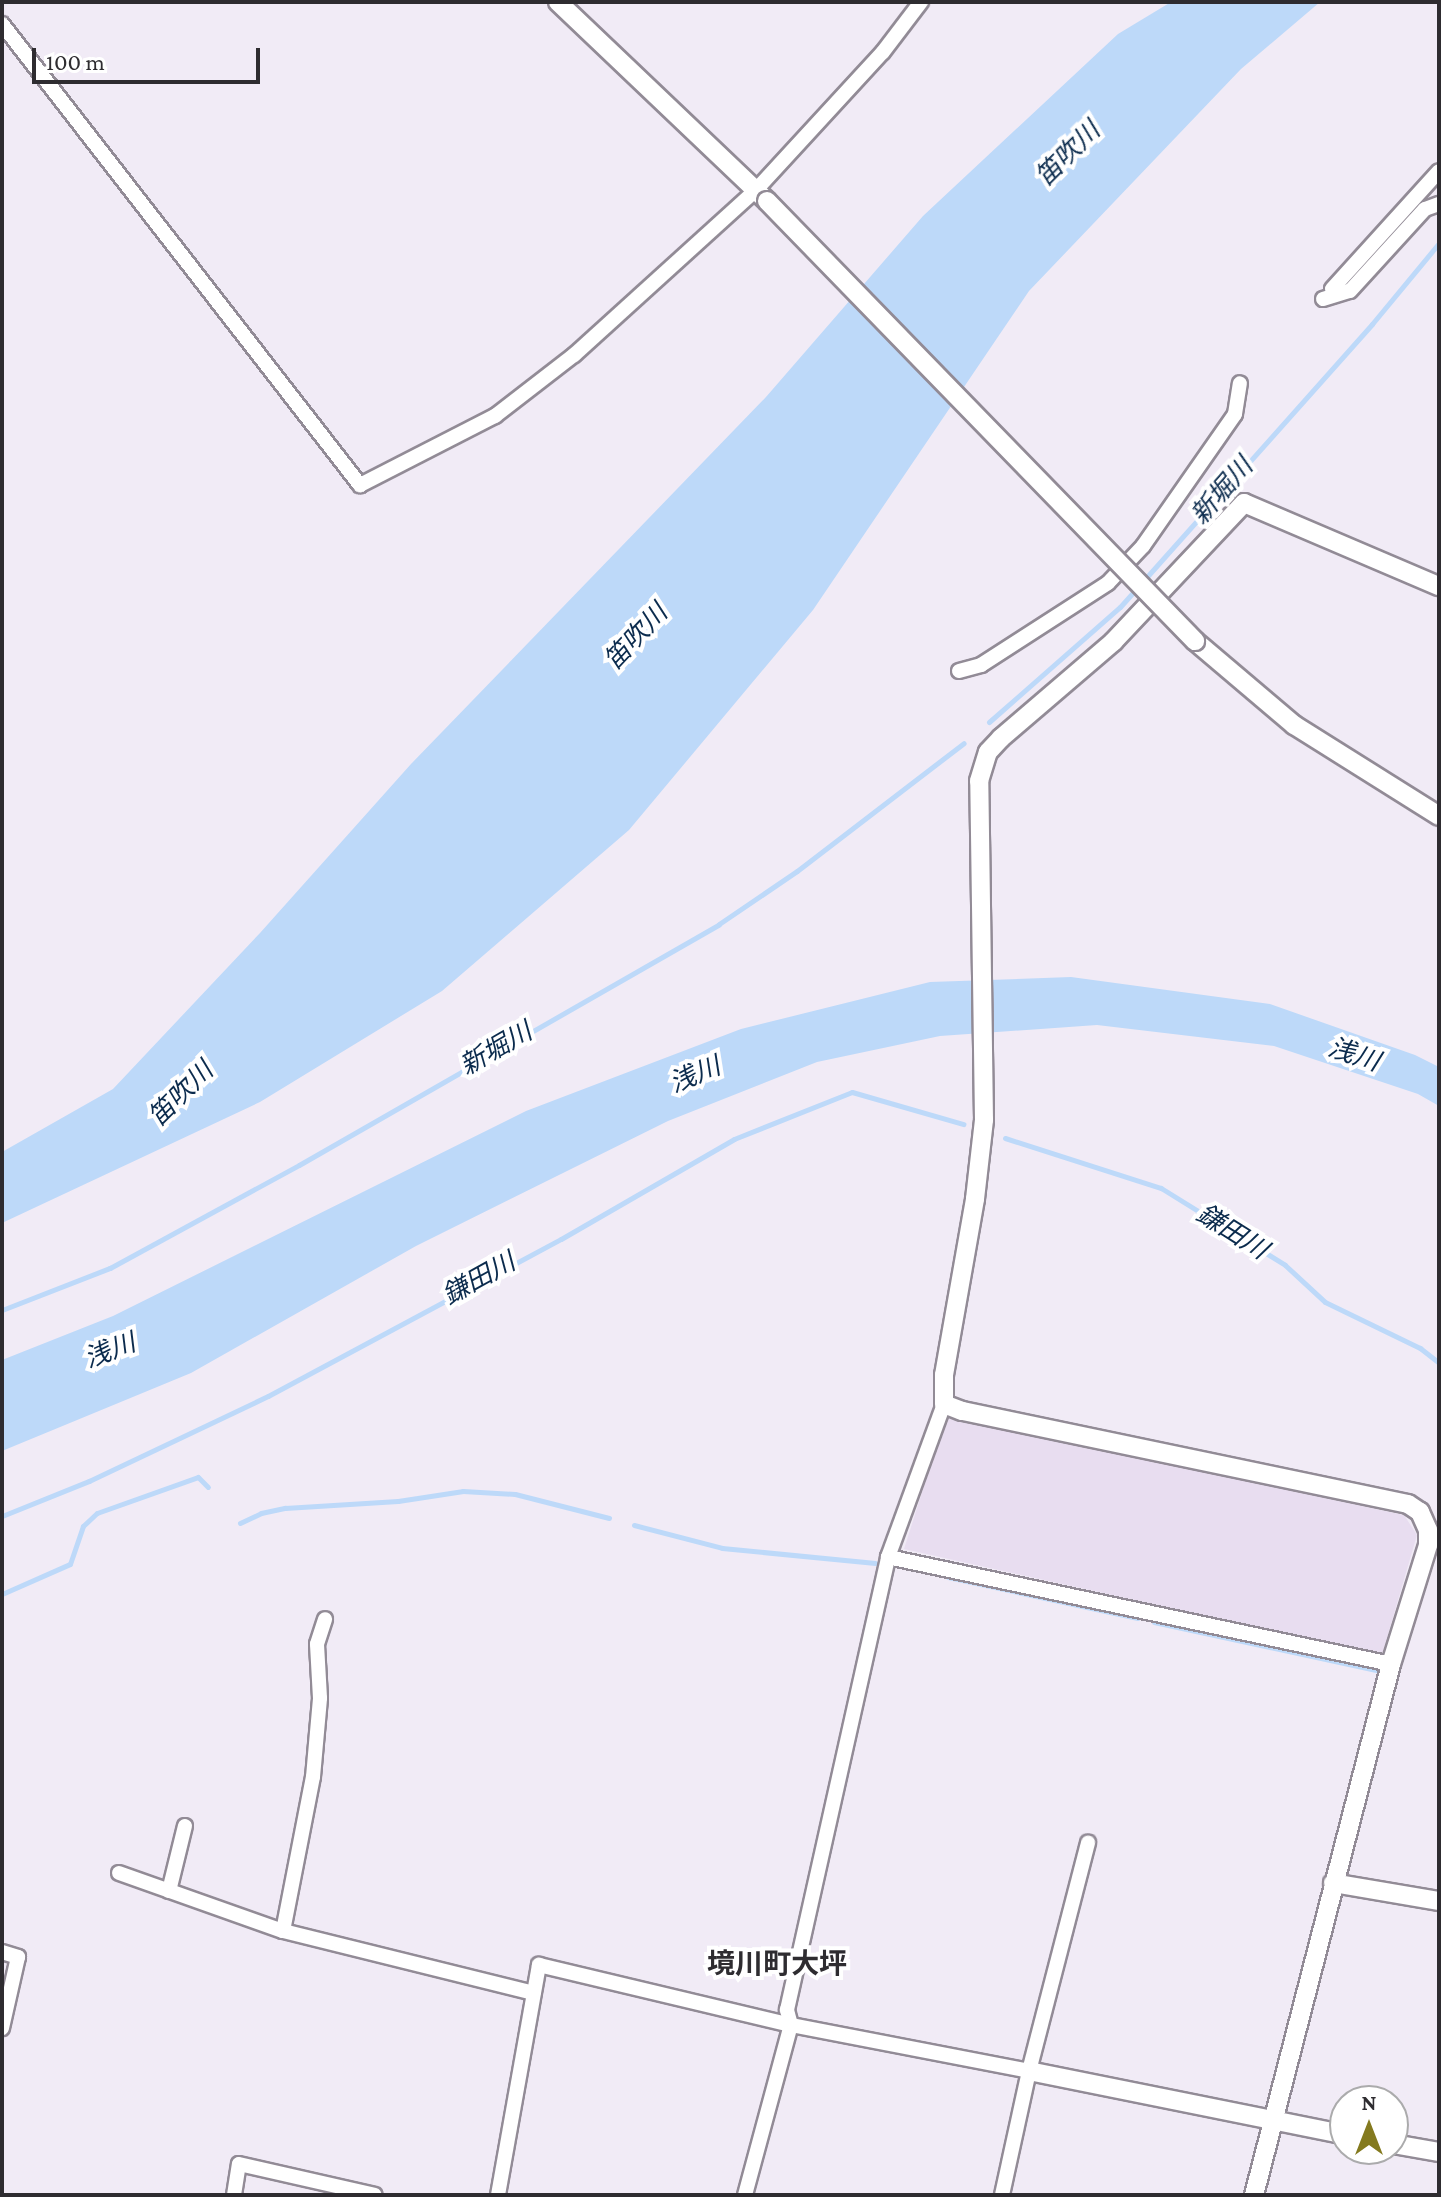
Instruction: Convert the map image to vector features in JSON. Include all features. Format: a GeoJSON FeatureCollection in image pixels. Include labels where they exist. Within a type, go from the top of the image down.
{"type":"FeatureCollection","features":[{"type":"Feature","properties":{"kind":"street"},"geometry":{"type":"LineString","coordinates":[[558,2],[761,196],[1195,641],[1294,725],[1439,816]]}},
{"type":"Feature","properties":{"kind":"street"},"geometry":{"type":"LineString","coordinates":[[2,24],[360,485],[514,405],[761,196],[883,52],[921,2]]}},
{"type":"Feature","properties":{"kind":"street"},"geometry":{"type":"LineString","coordinates":[[1439,171],[1327,294],[1350,291],[1425,209],[1439,204]]}},
{"type":"Feature","properties":{"kind":"street"},"geometry":{"type":"LineString","coordinates":[[959,671],[981,665],[1108,583],[1143,546],[1235,414],[1240,383]]}},
{"type":"Feature","properties":{"kind":"street"},"geometry":{"type":"LineString","coordinates":[[745,2195],[791,2025],[787,2010],[888,1557],[944,1404],[944,1375],[981,1153],[985,1039],[978,794],[988,752],[1113,642],[1234,510],[1244,503],[1439,586]]}},
{"type":"Feature","properties":{"kind":"street"},"geometry":{"type":"LineString","coordinates":[[944,1404],[962,1411],[1408,1504],[1424,1520],[1428,1545],[1391,1664],[1254,2195]]}},
{"type":"Feature","properties":{"kind":"street"},"geometry":{"type":"LineString","coordinates":[[888,1557],[1391,1664]]}},
{"type":"Feature","properties":{"kind":"street"},"geometry":{"type":"LineString","coordinates":[[283,1931],[313,1777],[320,1698],[317,1644],[325,1619]]}},
{"type":"Feature","properties":{"kind":"street"},"geometry":{"type":"LineString","coordinates":[[169,1891],[185,1826]]}},
{"type":"Feature","properties":{"kind":"street"},"geometry":{"type":"LineString","coordinates":[[1002,2195],[1029,2071],[1088,1843]]}},
{"type":"Feature","properties":{"kind":"street"},"geometry":{"type":"LineString","coordinates":[[119,1873],[283,1931],[533,1993]]}},
{"type":"Feature","properties":{"kind":"street"},"geometry":{"type":"LineString","coordinates":[[1333,1883],[1439,1901]]}},
{"type":"Feature","properties":{"kind":"street"},"geometry":{"type":"LineString","coordinates":[[2,1952],[18,1957],[2,2028]]}},
{"type":"Feature","properties":{"kind":"street"},"geometry":{"type":"LineString","coordinates":[[498,2195],[539,1965],[791,2025],[1329,2132]]}},
{"type":"Feature","properties":{"kind":"street"},"geometry":{"type":"LineString","coordinates":[[1409,2147],[1439,2152]]}},
{"type":"Feature","properties":{"kind":"street"},"geometry":{"type":"LineString","coordinates":[[234,2195],[239,2164],[375,2195]]}},
{"type":"Feature","properties":{"kind":"shaded area"},"geometry":{"type":"Polygon","coordinates":[[[946,1417],[1404,1515],[1417,1535],[1382,1655],[904,1549],[946,1417]]]}},
{"type":"Feature","properties":{"kind":"water","name":"笛吹川"},"geometry":{"type":"Polygon","coordinates":[[[1171,2],[1320,2],[1241,69],[1029,291],[813,610],[629,830],[442,991],[260,1102],[2,1223],[2,1152],[113,1089],[260,933],[411,764],[766,397],[923,216],[1118,34],[1171,2]]]}},
{"type":"Feature","properties":{"kind":"water","name":"浅川"},"geometry":{"type":"Polygon","coordinates":[[[1071,977],[1270,1004],[1415,1055],[1439,1067],[1439,1106],[1418,1094],[1274,1046],[1097,1025],[940,1036],[817,1062],[668,1121],[416,1246],[191,1373],[2,1451],[2,1360],[113,1316],[526,1111],[741,1029],[930,982],[1071,977]]]}},
{"type":"Feature","properties":{"kind":"waterway","name":"新堀川"},"geometry":{"type":"LineString","coordinates":[[989,722],[1120,607],[1372,324],[1439,243]]}},
{"type":"Feature","properties":{"kind":"waterway","name":"新堀川"},"geometry":{"type":"LineString","coordinates":[[2,1310],[110,1268],[299,1165],[719,924],[797,871],[964,743]]}},
{"type":"Feature","properties":{"kind":"waterway","name":"鎌田川"},"geometry":{"type":"LineString","coordinates":[[2,1516],[89,1481],[268,1396],[561,1239],[734,1139],[852,1092],[963,1124]]}},
{"type":"Feature","properties":{"kind":"waterway","name":"鎌田川"},"geometry":{"type":"LineString","coordinates":[[1005,1138],[1161,1188],[1285,1265],[1325,1302],[1420,1348],[1439,1363]]}},
{"type":"Feature","properties":{"kind":"waterway"},"geometry":{"type":"LineString","coordinates":[[2,1594],[70,1564],[83,1526],[97,1513],[198,1477],[208,1487]]}},
{"type":"Feature","properties":{"kind":"waterway"},"geometry":{"type":"LineString","coordinates":[[240,1523],[261,1513],[285,1508],[398,1501],[463,1491],[515,1494],[609,1518]]}},
{"type":"Feature","properties":{"kind":"waterway"},"geometry":{"type":"LineString","coordinates":[[634,1525],[722,1548],[875,1563]]}},
{"type":"Feature","properties":{"kind":"waterway"},"geometry":{"type":"LineString","coordinates":[[948,1577],[1138,1618]]}},
{"type":"Feature","properties":{"kind":"waterway"},"geometry":{"type":"LineString","coordinates":[[1154,1622],[1381,1671]]}},
{"type":"Feature","properties":{"kind":"district","name":"境川町大坪"},"geometry":{"type":"Point","coordinates":[777,1964]}}]}
